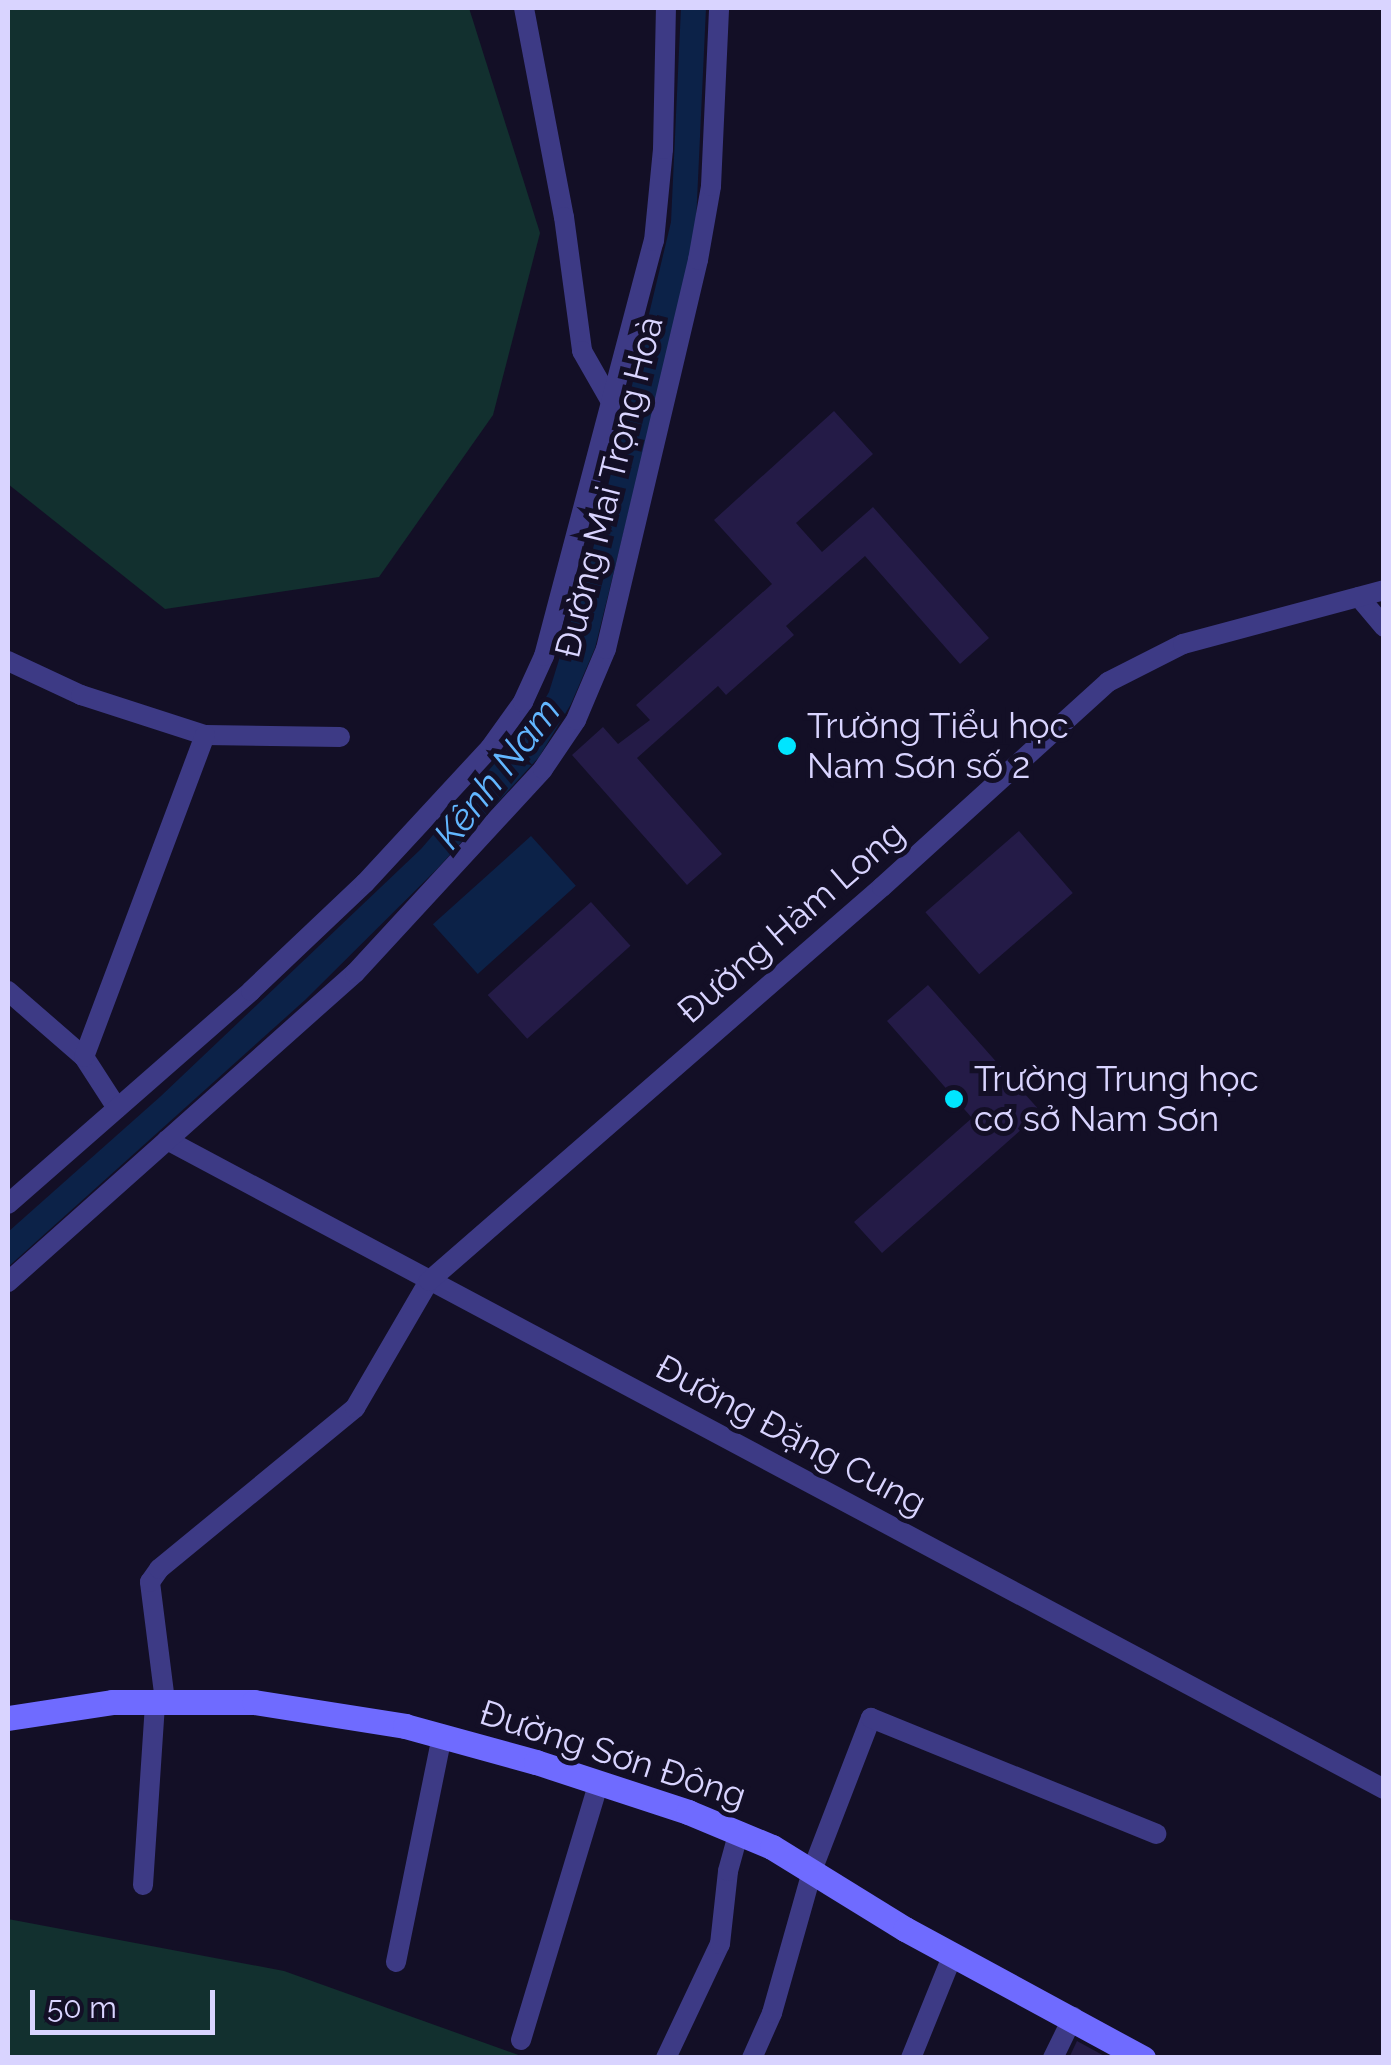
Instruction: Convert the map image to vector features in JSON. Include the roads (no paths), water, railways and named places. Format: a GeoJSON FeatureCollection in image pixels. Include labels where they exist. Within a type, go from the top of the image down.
{"type":"FeatureCollection","features":[{"type":"Feature","properties":{"kind":"main road","name":"Đường Sơn Đông"},"geometry":{"type":"LineString","coordinates":[[8,1718],[58,1708],[160,1702],[291,1706],[442,1736],[599,1782],[739,1832],[812,1868],[905,1929],[1073,2016],[1143,2058]]}},
{"type":"Feature","properties":{"kind":"street"},"geometry":{"type":"LineString","coordinates":[[524,8],[564,217],[582,351],[610,400]]}},
{"type":"Feature","properties":{"kind":"street"},"geometry":{"type":"LineString","coordinates":[[8,1204],[365,883],[504,730],[544,656],[654,241],[663,148],[666,8]]}},
{"type":"Feature","properties":{"kind":"street","name":"Đường Mai Trọng Hoà"},"geometry":{"type":"LineString","coordinates":[[8,1282],[355,973],[543,769],[576,720],[606,649],[698,260],[710,186],[719,8]]}},
{"type":"Feature","properties":{"kind":"street","name":"Đường Hàm Long"},"geometry":{"type":"LineString","coordinates":[[160,1702],[150,1582],[159,1569],[354,1408],[429,1280],[882,887],[1108,682],[1183,644],[1384,590]]}},
{"type":"Feature","properties":{"kind":"street"},"geometry":{"type":"LineString","coordinates":[[1359,597],[1384,627]]}},
{"type":"Feature","properties":{"kind":"street"},"geometry":{"type":"LineString","coordinates":[[8,661],[81,696],[205,735],[340,737]]}},
{"type":"Feature","properties":{"kind":"street"},"geometry":{"type":"LineString","coordinates":[[84,1056],[205,735]]}},
{"type":"Feature","properties":{"kind":"street"},"geometry":{"type":"LineString","coordinates":[[8,991],[84,1056],[117,1108]]}},
{"type":"Feature","properties":{"kind":"street","name":"Đường Đặng Cung"},"geometry":{"type":"LineString","coordinates":[[168,1140],[1384,1789]]}},
{"type":"Feature","properties":{"kind":"street"},"geometry":{"type":"LineString","coordinates":[[143,1884],[160,1702]]}},
{"type":"Feature","properties":{"kind":"street"},"geometry":{"type":"LineString","coordinates":[[752,2058],[772,2013],[812,1868],[871,1718],[1156,1834]]}},
{"type":"Feature","properties":{"kind":"street"},"geometry":{"type":"LineString","coordinates":[[396,1962],[442,1736]]}},
{"type":"Feature","properties":{"kind":"street"},"geometry":{"type":"LineString","coordinates":[[521,2040],[599,1782]]}},
{"type":"Feature","properties":{"kind":"street"},"geometry":{"type":"LineString","coordinates":[[666,2058],[720,1944],[728,1871],[739,1832]]}},
{"type":"Feature","properties":{"kind":"street"},"geometry":{"type":"LineString","coordinates":[[911,2058],[953,1954]]}},
{"type":"Feature","properties":{"kind":"street"},"geometry":{"type":"LineString","coordinates":[[1052,2058],[1073,2016]]}},
{"type":"Feature","properties":{"kind":"water","name":"Kênh Nam"},"geometry":{"type":"Polygon","coordinates":[[[681,8],[706,8],[696,222],[679,309],[595,648],[571,704],[539,757],[437,869],[305,1000],[8,1267],[8,1232],[161,1096],[421,849],[533,719],[549,692],[592,553],[671,222],[681,8]]]}},
{"type":"Feature","properties":{"kind":"water"},"geometry":{"type":"Polygon","coordinates":[[[531,836],[576,886],[478,974],[433,924],[531,836]]]}},
{"type":"Feature","properties":{"kind":"place","name":"Trường Tiểu học Nam Sơn số 2"},"geometry":{"type":"Point","coordinates":[787,746]}},
{"type":"Feature","properties":{"kind":"place","name":"Trường Trung học cơ sở Nam Sơn"},"geometry":{"type":"Point","coordinates":[954,1099]}}]}
